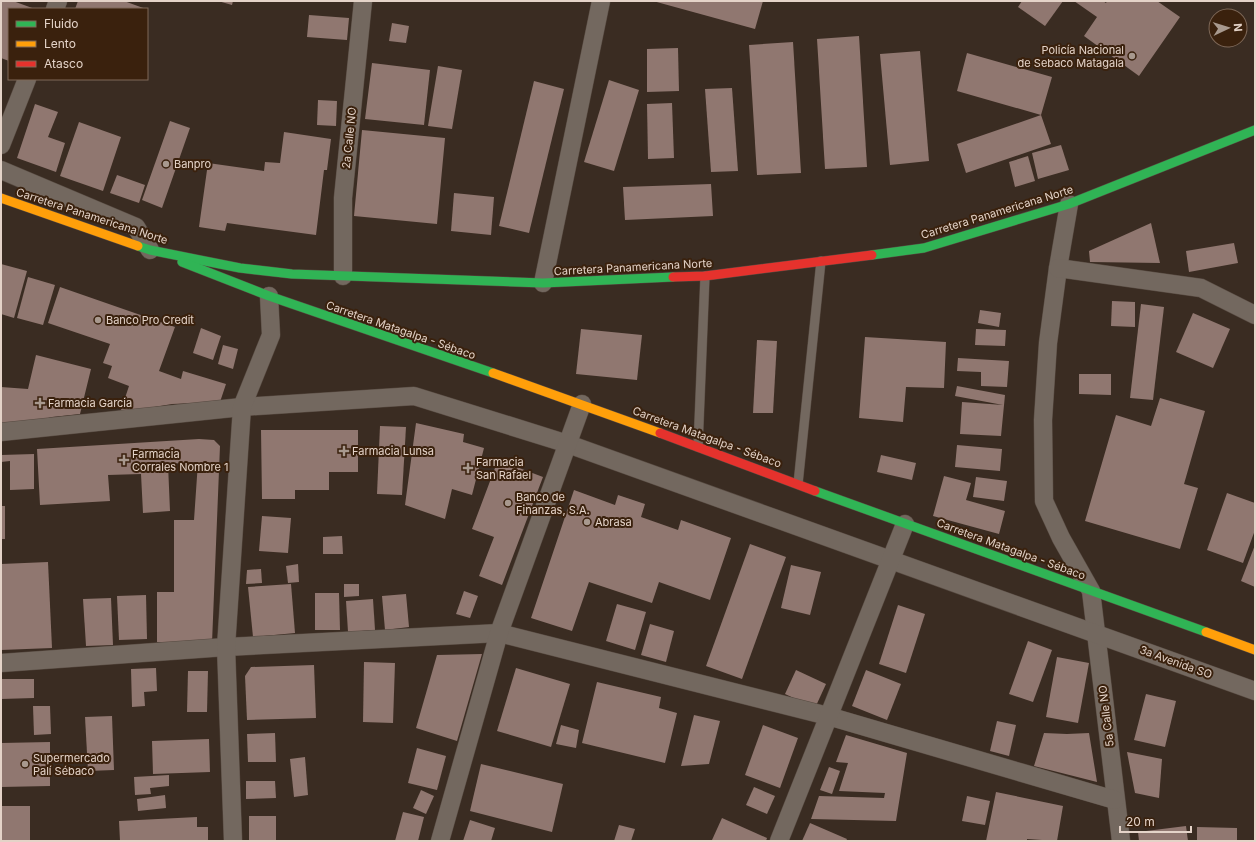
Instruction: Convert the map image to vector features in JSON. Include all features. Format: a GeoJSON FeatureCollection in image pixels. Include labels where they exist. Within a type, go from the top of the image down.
{"type":"FeatureCollection","features":[{"type":"Feature","properties":{"kind":"main road","name":"Carretera Panamericana Norte"},"geometry":{"type":"LineString","coordinates":[[1,198],[150,250],[240,268],[292,274],[543,283],[704,276],[924,248],[1070,204],[1255,130]]}},
{"type":"Feature","properties":{"kind":"main road","name":"Carretera Matagalpa - Sébaco"},"geometry":{"type":"LineString","coordinates":[[150,250],[269,296],[582,404],[905,524],[1255,650]]}},
{"type":"Feature","properties":{"kind":"street","name":"2a Calle NO"},"geometry":{"type":"LineString","coordinates":[[343,276],[343,198],[363,1]]}},
{"type":"Feature","properties":{"kind":"street"},"geometry":{"type":"LineString","coordinates":[[543,283],[595,3]]}},
{"type":"Feature","properties":{"kind":"street"},"geometry":{"type":"LineString","coordinates":[[1,145],[27,80]]}},
{"type":"Feature","properties":{"kind":"street"},"geometry":{"type":"LineString","coordinates":[[1,170],[136,227],[150,250]]}},
{"type":"Feature","properties":{"kind":"street"},"geometry":{"type":"LineString","coordinates":[[1070,204],[1058,268],[1048,344],[1043,420],[1044,501],[1061,538],[1091,591]]}},
{"type":"Feature","properties":{"kind":"street"},"geometry":{"type":"LineString","coordinates":[[1058,268],[1201,288],[1255,315]]}},
{"type":"Feature","properties":{"kind":"street"},"geometry":{"type":"LineString","coordinates":[[234,841],[226,647],[242,407],[271,335],[269,296]]}},
{"type":"Feature","properties":{"kind":"street","name":"3a Avenida SO"},"geometry":{"type":"LineString","coordinates":[[1,432],[242,407],[414,396],[568,444],[1255,691]]}},
{"type":"Feature","properties":{"kind":"street"},"geometry":{"type":"LineString","coordinates":[[440,841],[499,633],[582,404]]}},
{"type":"Feature","properties":{"kind":"street"},"geometry":{"type":"LineString","coordinates":[[779,841],[905,524]]}},
{"type":"Feature","properties":{"kind":"street","name":"5a Calle NO"},"geometry":{"type":"LineString","coordinates":[[1091,591],[1121,841]]}},
{"type":"Feature","properties":{"kind":"street"},"geometry":{"type":"LineString","coordinates":[[1,663],[226,647],[499,633],[828,716],[1116,800]]}},
{"type":"Feature","properties":{"kind":"lane"},"geometry":{"type":"LineString","coordinates":[[798,484],[822,261]]}},
{"type":"Feature","properties":{"kind":"lane"},"geometry":{"type":"LineString","coordinates":[[698,447],[704,276]]}},
{"type":"Feature","properties":{"kind":"building"},"geometry":{"type":"Polygon","coordinates":[[[1,1],[13,1],[32,8],[8,8],[8,61],[1,58],[1,1]]]}},
{"type":"Feature","properties":{"kind":"building"},"geometry":{"type":"Polygon","coordinates":[[[78,1],[124,1],[143,8],[75,8],[78,1]]]}},
{"type":"Feature","properties":{"kind":"building"},"geometry":{"type":"Polygon","coordinates":[[[218,1],[233,1],[232,5],[218,1]]]}},
{"type":"Feature","properties":{"kind":"building"},"geometry":{"type":"Polygon","coordinates":[[[653,1],[763,1],[755,29],[653,1]]]}},
{"type":"Feature","properties":{"kind":"building","name":"Policía Nacional de Sebaco Matagala"},"geometry":{"type":"Polygon","coordinates":[[[1022,1],[1063,1],[1045,26],[1018,7],[1022,1]]]}},
{"type":"Feature","properties":{"kind":"building","name":"Policía Nacional de Sebaco Matagala"},"geometry":{"type":"Polygon","coordinates":[[[1074,1],[1103,1],[1106,3],[1107,1],[1157,1],[1180,17],[1139,76],[1084,36],[1097,17],[1074,1]]]}},
{"type":"Feature","properties":{"kind":"building"},"geometry":{"type":"Polygon","coordinates":[[[309,15],[349,18],[347,40],[307,37],[309,15]]]}},
{"type":"Feature","properties":{"kind":"building"},"geometry":{"type":"Polygon","coordinates":[[[392,23],[409,26],[406,43],[389,41],[392,23]]]}},
{"type":"Feature","properties":{"kind":"building"},"geometry":{"type":"Polygon","coordinates":[[[859,36],[867,167],[825,169],[817,39],[859,36]]]}},
{"type":"Feature","properties":{"kind":"building"},"geometry":{"type":"Polygon","coordinates":[[[793,42],[801,173],[757,175],[749,45],[793,42]]]}},
{"type":"Feature","properties":{"kind":"building"},"geometry":{"type":"Polygon","coordinates":[[[678,48],[679,91],[647,92],[647,49],[678,48]]]}},
{"type":"Feature","properties":{"kind":"building"},"geometry":{"type":"Polygon","coordinates":[[[920,51],[929,161],[890,165],[880,54],[920,51]]]}},
{"type":"Feature","properties":{"kind":"building"},"geometry":{"type":"Polygon","coordinates":[[[967,53],[1052,77],[1041,115],[957,91],[967,53]]]}},
{"type":"Feature","properties":{"kind":"building"},"geometry":{"type":"Polygon","coordinates":[[[372,63],[430,70],[424,125],[365,119],[372,63]]]}},
{"type":"Feature","properties":{"kind":"building"},"geometry":{"type":"Polygon","coordinates":[[[438,66],[462,70],[452,129],[428,126],[438,66]]]}},
{"type":"Feature","properties":{"kind":"building"},"geometry":{"type":"Polygon","coordinates":[[[609,80],[639,90],[614,171],[584,162],[609,80]]]}},
{"type":"Feature","properties":{"kind":"building"},"geometry":{"type":"Polygon","coordinates":[[[534,81],[564,89],[529,233],[499,226],[534,81]]]}},
{"type":"Feature","properties":{"kind":"building"},"geometry":{"type":"Polygon","coordinates":[[[732,88],[738,171],[711,172],[705,89],[732,88]]]}},
{"type":"Feature","properties":{"kind":"building"},"geometry":{"type":"Polygon","coordinates":[[[318,100],[337,101],[336,126],[317,125],[318,100]]]}},
{"type":"Feature","properties":{"kind":"building"},"geometry":{"type":"Polygon","coordinates":[[[672,103],[674,158],[648,159],[647,104],[672,103]]]}},
{"type":"Feature","properties":{"kind":"building"},"geometry":{"type":"Polygon","coordinates":[[[35,104],[58,112],[48,137],[65,143],[56,172],[17,158],[35,104]]]}},
{"type":"Feature","properties":{"kind":"building"},"geometry":{"type":"Polygon","coordinates":[[[1041,115],[1051,144],[966,173],[957,144],[1041,115]]]}},
{"type":"Feature","properties":{"kind":"building","name":"Banpro"},"geometry":{"type":"Polygon","coordinates":[[[170,121],[190,128],[162,208],[142,200],[170,121]]]}},
{"type":"Feature","properties":{"kind":"building"},"geometry":{"type":"Polygon","coordinates":[[[79,122],[121,137],[103,191],[60,176],[79,122]]]}},
{"type":"Feature","properties":{"kind":"building"},"geometry":{"type":"Polygon","coordinates":[[[362,130],[445,138],[437,224],[354,216],[362,130]]]}},
{"type":"Feature","properties":{"kind":"building"},"geometry":{"type":"Polygon","coordinates":[[[284,132],[331,139],[327,170],[324,170],[316,235],[227,223],[225,231],[199,227],[208,163],[264,171],[265,162],[280,163],[284,132]]]}},
{"type":"Feature","properties":{"kind":"building"},"geometry":{"type":"Polygon","coordinates":[[[1061,145],[1069,170],[1038,179],[1032,153],[1061,145]]]}},
{"type":"Feature","properties":{"kind":"building"},"geometry":{"type":"Polygon","coordinates":[[[1028,156],[1035,181],[1015,187],[1009,162],[1028,156]]]}},
{"type":"Feature","properties":{"kind":"building"},"geometry":{"type":"Polygon","coordinates":[[[117,175],[145,185],[139,203],[110,193],[117,175]]]}},
{"type":"Feature","properties":{"kind":"building"},"geometry":{"type":"Polygon","coordinates":[[[711,184],[713,216],[625,220],[623,187],[711,184]]]}},
{"type":"Feature","properties":{"kind":"building"},"geometry":{"type":"Polygon","coordinates":[[[454,193],[494,197],[491,235],[451,231],[454,193]]]}},
{"type":"Feature","properties":{"kind":"building"},"geometry":{"type":"Polygon","coordinates":[[[1151,223],[1160,263],[1090,262],[1089,251],[1151,223]]]}},
{"type":"Feature","properties":{"kind":"building"},"geometry":{"type":"Polygon","coordinates":[[[1234,243],[1238,263],[1189,272],[1186,251],[1234,243]]]}},
{"type":"Feature","properties":{"kind":"building"},"geometry":{"type":"Polygon","coordinates":[[[1,264],[27,271],[14,318],[1,314],[1,264]]]}},
{"type":"Feature","properties":{"kind":"building"},"geometry":{"type":"Polygon","coordinates":[[[28,277],[55,285],[43,325],[17,318],[28,277]]]}},
{"type":"Feature","properties":{"kind":"building"},"geometry":{"type":"Polygon","coordinates":[[[60,287],[175,327],[159,371],[181,379],[183,371],[226,384],[220,402],[172,404],[120,413],[129,386],[108,378],[112,366],[103,363],[110,344],[48,323],[60,287]]]}},
{"type":"Feature","properties":{"kind":"building"},"geometry":{"type":"Polygon","coordinates":[[[1112,301],[1135,302],[1135,327],[1111,326],[1112,301]]]}},
{"type":"Feature","properties":{"kind":"building"},"geometry":{"type":"Polygon","coordinates":[[[1141,304],[1164,307],[1153,400],[1130,398],[1141,304]]]}},
{"type":"Feature","properties":{"kind":"building"},"geometry":{"type":"Polygon","coordinates":[[[980,310],[1001,313],[999,327],[978,323],[980,310]]]}},
{"type":"Feature","properties":{"kind":"building"},"geometry":{"type":"Polygon","coordinates":[[[1193,313],[1230,329],[1213,368],[1176,352],[1193,313]]]}},
{"type":"Feature","properties":{"kind":"building"},"geometry":{"type":"Polygon","coordinates":[[[201,328],[221,336],[213,360],[193,353],[201,328]]]}},
{"type":"Feature","properties":{"kind":"building"},"geometry":{"type":"Polygon","coordinates":[[[581,329],[642,335],[637,380],[576,374],[581,329]]]}},
{"type":"Feature","properties":{"kind":"building"},"geometry":{"type":"Polygon","coordinates":[[[976,329],[1006,330],[1005,346],[975,345],[976,329]]]}},
{"type":"Feature","properties":{"kind":"building"},"geometry":{"type":"Polygon","coordinates":[[[865,337],[946,342],[944,388],[906,387],[903,422],[859,418],[865,337]]]}},
{"type":"Feature","properties":{"kind":"building"},"geometry":{"type":"Polygon","coordinates":[[[757,340],[777,341],[773,413],[753,413],[757,340]]]}},
{"type":"Feature","properties":{"kind":"building"},"geometry":{"type":"Polygon","coordinates":[[[223,345],[238,349],[233,369],[218,364],[223,345]]]}},
{"type":"Feature","properties":{"kind":"building"},"geometry":{"type":"Polygon","coordinates":[[[36,355],[91,369],[80,414],[52,417],[19,426],[1,425],[1,387],[28,389],[36,355]]]}},
{"type":"Feature","properties":{"kind":"building"},"geometry":{"type":"Polygon","coordinates":[[[958,358],[1009,361],[1007,387],[981,386],[981,372],[957,371],[958,358]]]}},
{"type":"Feature","properties":{"kind":"building"},"geometry":{"type":"Polygon","coordinates":[[[1079,374],[1111,374],[1111,395],[1079,394],[1079,374]]]}},
{"type":"Feature","properties":{"kind":"building"},"geometry":{"type":"Polygon","coordinates":[[[957,386],[1005,395],[1001,436],[960,434],[962,402],[1003,405],[955,396],[957,386]]]}},
{"type":"Feature","properties":{"kind":"building"},"geometry":{"type":"Polygon","coordinates":[[[1160,398],[1205,411],[1184,484],[1198,488],[1180,549],[1085,521],[1116,415],[1151,426],[1160,398]]]}},
{"type":"Feature","properties":{"kind":"building"},"geometry":{"type":"Polygon","coordinates":[[[416,423],[464,434],[463,442],[484,448],[472,495],[452,489],[445,519],[405,505],[416,423]]]}},
{"type":"Feature","properties":{"kind":"building"},"geometry":{"type":"Polygon","coordinates":[[[380,426],[406,427],[402,495],[377,494],[380,426]]]}},
{"type":"Feature","properties":{"kind":"building"},"geometry":{"type":"Polygon","coordinates":[[[261,430],[358,430],[358,472],[329,472],[329,490],[295,490],[295,499],[262,499],[261,430]]]}},
{"type":"Feature","properties":{"kind":"building"},"geometry":{"type":"Polygon","coordinates":[[[199,439],[214,440],[220,446],[212,643],[157,642],[157,592],[174,592],[174,520],[194,520],[198,462],[168,464],[170,511],[143,513],[141,474],[108,475],[110,501],[40,505],[37,449],[199,439]]]}},
{"type":"Feature","properties":{"kind":"building"},"geometry":{"type":"Polygon","coordinates":[[[957,445],[1002,449],[1000,471],[955,467],[957,445]]]}},
{"type":"Feature","properties":{"kind":"building"},"geometry":{"type":"Polygon","coordinates":[[[34,454],[34,489],[10,490],[10,461],[1,462],[1,455],[34,454]]]}},
{"type":"Feature","properties":{"kind":"building"},"geometry":{"type":"Polygon","coordinates":[[[881,455],[916,463],[912,480],[877,472],[881,455]]]}},
{"type":"Feature","properties":{"kind":"building","name":"Banco de Finanzas, S.A."},"geometry":{"type":"Polygon","coordinates":[[[498,460],[543,477],[502,585],[479,576],[494,537],[472,529],[498,460]]]}},
{"type":"Feature","properties":{"kind":"building"},"geometry":{"type":"Polygon","coordinates":[[[944,476],[971,483],[966,500],[1005,511],[999,534],[933,516],[944,476]]]}},
{"type":"Feature","properties":{"kind":"building"},"geometry":{"type":"Polygon","coordinates":[[[976,477],[1007,481],[1004,501],[973,497],[976,477]]]}},
{"type":"Feature","properties":{"kind":"building"},"geometry":{"type":"Polygon","coordinates":[[[574,490],[615,505],[618,495],[645,504],[641,517],[678,530],[681,520],[731,538],[710,600],[659,582],[652,603],[589,582],[572,631],[531,618],[574,490]]]}},
{"type":"Feature","properties":{"kind":"building"},"geometry":{"type":"Polygon","coordinates":[[[1227,493],[1255,503],[1255,530],[1243,563],[1207,550],[1227,493]]]}},
{"type":"Feature","properties":{"kind":"building"},"geometry":{"type":"Polygon","coordinates":[[[1,506],[5,506],[5,539],[1,539],[1,506]]]}},
{"type":"Feature","properties":{"kind":"building"},"geometry":{"type":"Polygon","coordinates":[[[262,516],[291,518],[288,553],[259,551],[262,516]]]}},
{"type":"Feature","properties":{"kind":"building"},"geometry":{"type":"Polygon","coordinates":[[[342,536],[343,554],[323,554],[323,537],[342,536]]]}},
{"type":"Feature","properties":{"kind":"building"},"geometry":{"type":"Polygon","coordinates":[[[750,544],[786,557],[742,679],[706,666],[750,544]]]}},
{"type":"Feature","properties":{"kind":"building"},"geometry":{"type":"Polygon","coordinates":[[[1255,545],[1255,587],[1241,581],[1255,545]]]}},
{"type":"Feature","properties":{"kind":"building"},"geometry":{"type":"Polygon","coordinates":[[[48,562],[52,648],[1,650],[1,564],[48,562]]]}},
{"type":"Feature","properties":{"kind":"building"},"geometry":{"type":"Polygon","coordinates":[[[298,564],[299,582],[288,583],[286,566],[298,564]]]}},
{"type":"Feature","properties":{"kind":"building"},"geometry":{"type":"Polygon","coordinates":[[[791,565],[821,572],[810,615],[781,608],[791,565]]]}},
{"type":"Feature","properties":{"kind":"building"},"geometry":{"type":"Polygon","coordinates":[[[261,569],[262,583],[246,584],[247,570],[261,569]]]}},
{"type":"Feature","properties":{"kind":"building"},"geometry":{"type":"Polygon","coordinates":[[[291,584],[295,633],[253,637],[248,587],[291,584]]]}},
{"type":"Feature","properties":{"kind":"building"},"geometry":{"type":"Polygon","coordinates":[[[344,584],[359,584],[359,596],[344,597],[344,584]]]}},
{"type":"Feature","properties":{"kind":"building"},"geometry":{"type":"Polygon","coordinates":[[[464,591],[478,596],[470,618],[456,614],[464,591]]]}},
{"type":"Feature","properties":{"kind":"building"},"geometry":{"type":"Polygon","coordinates":[[[315,593],[339,593],[340,630],[315,630],[315,593]]]}},
{"type":"Feature","properties":{"kind":"building"},"geometry":{"type":"Polygon","coordinates":[[[406,594],[409,627],[385,630],[382,596],[406,594]]]}},
{"type":"Feature","properties":{"kind":"building"},"geometry":{"type":"Polygon","coordinates":[[[146,595],[147,639],[119,640],[117,596],[146,595]]]}},
{"type":"Feature","properties":{"kind":"building"},"geometry":{"type":"Polygon","coordinates":[[[111,598],[113,645],[86,646],[83,599],[111,598]]]}},
{"type":"Feature","properties":{"kind":"building"},"geometry":{"type":"Polygon","coordinates":[[[373,599],[375,630],[348,632],[346,601],[373,599]]]}},
{"type":"Feature","properties":{"kind":"building"},"geometry":{"type":"Polygon","coordinates":[[[617,604],[646,612],[635,650],[606,641],[617,604]]]}},
{"type":"Feature","properties":{"kind":"building"},"geometry":{"type":"Polygon","coordinates":[[[898,605],[925,614],[906,673],[879,664],[898,605]]]}},
{"type":"Feature","properties":{"kind":"building"},"geometry":{"type":"Polygon","coordinates":[[[650,624],[674,631],[666,662],[641,655],[650,624]]]}},
{"type":"Feature","properties":{"kind":"building"},"geometry":{"type":"Polygon","coordinates":[[[1028,641],[1052,650],[1033,702],[1009,694],[1028,641]]]}},
{"type":"Feature","properties":{"kind":"building"},"geometry":{"type":"Polygon","coordinates":[[[482,654],[457,741],[416,728],[437,655],[482,654]]]}},
{"type":"Feature","properties":{"kind":"building"},"geometry":{"type":"Polygon","coordinates":[[[1057,657],[1089,663],[1078,723],[1046,717],[1057,657]]]}},
{"type":"Feature","properties":{"kind":"building"},"geometry":{"type":"Polygon","coordinates":[[[364,662],[395,663],[393,723],[363,722],[364,662]]]}},
{"type":"Feature","properties":{"kind":"building"},"geometry":{"type":"Polygon","coordinates":[[[314,665],[316,718],[247,720],[245,676],[251,667],[314,665]]]}},
{"type":"Feature","properties":{"kind":"building"},"geometry":{"type":"Polygon","coordinates":[[[156,668],[157,691],[144,692],[145,706],[132,707],[131,669],[156,668]]]}},
{"type":"Feature","properties":{"kind":"building"},"geometry":{"type":"Polygon","coordinates":[[[516,668],[570,684],[551,747],[497,731],[516,668]]]}},
{"type":"Feature","properties":{"kind":"building"},"geometry":{"type":"Polygon","coordinates":[[[796,670],[826,684],[815,708],[785,694],[796,670]]]}},
{"type":"Feature","properties":{"kind":"building"},"geometry":{"type":"Polygon","coordinates":[[[866,670],[901,684],[887,720],[852,706],[866,670]]]}},
{"type":"Feature","properties":{"kind":"building"},"geometry":{"type":"Polygon","coordinates":[[[188,671],[208,671],[207,712],[187,712],[188,671]]]}},
{"type":"Feature","properties":{"kind":"building"},"geometry":{"type":"Polygon","coordinates":[[[1,679],[34,679],[34,698],[1,699],[1,679]]]}},
{"type":"Feature","properties":{"kind":"building"},"geometry":{"type":"Polygon","coordinates":[[[597,682],[661,697],[659,708],[677,713],[665,763],[582,743],[597,682]]]}},
{"type":"Feature","properties":{"kind":"building"},"geometry":{"type":"Polygon","coordinates":[[[1146,694],[1176,701],[1165,747],[1134,740],[1146,694]]]}},
{"type":"Feature","properties":{"kind":"building"},"geometry":{"type":"Polygon","coordinates":[[[33,706],[50,706],[51,734],[34,735],[33,706]]]}},
{"type":"Feature","properties":{"kind":"building"},"geometry":{"type":"Polygon","coordinates":[[[694,715],[720,721],[709,764],[681,766],[694,715]]]}},
{"type":"Feature","properties":{"kind":"building"},"geometry":{"type":"Polygon","coordinates":[[[112,716],[114,770],[88,771],[85,717],[112,716]]]}},
{"type":"Feature","properties":{"kind":"building"},"geometry":{"type":"Polygon","coordinates":[[[997,721],[1016,725],[1009,756],[990,751],[997,721]]]}},
{"type":"Feature","properties":{"kind":"building"},"geometry":{"type":"Polygon","coordinates":[[[561,725],[579,730],[576,748],[556,744],[561,725]]]}},
{"type":"Feature","properties":{"kind":"building"},"geometry":{"type":"Polygon","coordinates":[[[763,725],[798,738],[780,788],[745,775],[763,725]]]}},
{"type":"Feature","properties":{"kind":"building"},"geometry":{"type":"Polygon","coordinates":[[[275,733],[276,762],[248,762],[247,734],[275,733]]]}},
{"type":"Feature","properties":{"kind":"building"},"geometry":{"type":"Polygon","coordinates":[[[1044,733],[1089,733],[1097,782],[1034,766],[1044,733]]]}},
{"type":"Feature","properties":{"kind":"building"},"geometry":{"type":"Polygon","coordinates":[[[846,735],[907,753],[896,821],[811,819],[819,796],[884,798],[885,793],[839,791],[848,763],[836,762],[846,735]]]}},
{"type":"Feature","properties":{"kind":"building"},"geometry":{"type":"Polygon","coordinates":[[[209,739],[210,772],[153,774],[152,741],[209,739]]]}},
{"type":"Feature","properties":{"kind":"building","name":"Supermercado Palí Sébaco"},"geometry":{"type":"Polygon","coordinates":[[[50,742],[50,786],[1,787],[1,743],[50,742]]]}},
{"type":"Feature","properties":{"kind":"building"},"geometry":{"type":"Polygon","coordinates":[[[417,748],[446,756],[437,790],[408,783],[417,748]]]}},
{"type":"Feature","properties":{"kind":"building"},"geometry":{"type":"Polygon","coordinates":[[[1127,752],[1162,759],[1159,798],[1135,793],[1127,752]]]}},
{"type":"Feature","properties":{"kind":"building"},"geometry":{"type":"Polygon","coordinates":[[[305,757],[308,795],[294,797],[290,759],[305,757]]]}},
{"type":"Feature","properties":{"kind":"building"},"geometry":{"type":"Polygon","coordinates":[[[481,764],[563,784],[552,832],[470,811],[481,764]]]}},
{"type":"Feature","properties":{"kind":"building"},"geometry":{"type":"Polygon","coordinates":[[[829,767],[840,771],[832,794],[820,790],[829,767]]]}},
{"type":"Feature","properties":{"kind":"building"},"geometry":{"type":"Polygon","coordinates":[[[169,775],[169,786],[150,788],[151,794],[135,795],[134,777],[169,775]]]}},
{"type":"Feature","properties":{"kind":"building"},"geometry":{"type":"Polygon","coordinates":[[[246,781],[275,781],[276,798],[246,799],[246,781]]]}},
{"type":"Feature","properties":{"kind":"building"},"geometry":{"type":"Polygon","coordinates":[[[754,787],[775,796],[767,814],[746,805],[754,787]]]}},
{"type":"Feature","properties":{"kind":"building"},"geometry":{"type":"Polygon","coordinates":[[[421,790],[434,796],[426,814],[413,808],[421,790]]]}},
{"type":"Feature","properties":{"kind":"building"},"geometry":{"type":"Polygon","coordinates":[[[996,792],[1063,806],[1057,841],[1027,839],[1027,841],[986,841],[996,792]]]}},
{"type":"Feature","properties":{"kind":"building"},"geometry":{"type":"Polygon","coordinates":[[[165,795],[166,808],[138,811],[137,799],[165,795]]]}},
{"type":"Feature","properties":{"kind":"building"},"geometry":{"type":"Polygon","coordinates":[[[967,796],[990,801],[985,825],[962,821],[967,796]]]}},
{"type":"Feature","properties":{"kind":"building"},"geometry":{"type":"Polygon","coordinates":[[[1,806],[30,806],[30,841],[1,841],[1,806]]]}},
{"type":"Feature","properties":{"kind":"building"},"geometry":{"type":"Polygon","coordinates":[[[403,812],[424,817],[418,841],[395,841],[403,812]]]}},
{"type":"Feature","properties":{"kind":"building"},"geometry":{"type":"Polygon","coordinates":[[[249,816],[276,816],[276,841],[249,841],[249,816]]]}},
{"type":"Feature","properties":{"kind":"building"},"geometry":{"type":"Polygon","coordinates":[[[197,817],[197,827],[208,827],[208,841],[120,841],[119,821],[197,817]]]}},
{"type":"Feature","properties":{"kind":"building"},"geometry":{"type":"Polygon","coordinates":[[[722,818],[767,838],[766,841],[712,840],[722,818]]]}},
{"type":"Feature","properties":{"kind":"building"},"geometry":{"type":"Polygon","coordinates":[[[470,820],[495,828],[491,841],[463,841],[470,820]]]}},
{"type":"Feature","properties":{"kind":"building"},"geometry":{"type":"Polygon","coordinates":[[[810,823],[847,839],[846,841],[802,841],[810,823]]]}},
{"type":"Feature","properties":{"kind":"building"},"geometry":{"type":"Polygon","coordinates":[[[619,825],[635,829],[631,841],[614,841],[619,825]]]}},
{"type":"Feature","properties":{"kind":"building"},"geometry":{"type":"Polygon","coordinates":[[[1186,826],[1188,841],[1139,841],[1138,832],[1186,826]]]}},
{"type":"Feature","properties":{"kind":"building"},"geometry":{"type":"Polygon","coordinates":[[[1197,827],[1237,828],[1237,841],[1197,841],[1197,827]]]}},
{"type":"Feature","properties":{"kind":"traffic: fast"},"geometry":{"type":"LineString","coordinates":[[872,255],[924,248],[1069,204],[1255,130]]}},
{"type":"Feature","properties":{"kind":"traffic: fast"},"geometry":{"type":"LineString","coordinates":[[138,246],[150,250],[240,268],[292,274],[543,283],[673,277]]}},
{"type":"Feature","properties":{"kind":"traffic: fast"},"geometry":{"type":"LineString","coordinates":[[182,262],[269,296],[493,373]]}},
{"type":"Feature","properties":{"kind":"traffic: fast"},"geometry":{"type":"LineString","coordinates":[[815,491],[1206,632]]}},
{"type":"Feature","properties":{"kind":"traffic: slow"},"geometry":{"type":"LineString","coordinates":[[1,198],[138,246]]}},
{"type":"Feature","properties":{"kind":"traffic: slow"},"geometry":{"type":"LineString","coordinates":[[493,373],[660,433]]}},
{"type":"Feature","properties":{"kind":"traffic: slow"},"geometry":{"type":"LineString","coordinates":[[1206,632],[1255,650]]}},
{"type":"Feature","properties":{"kind":"traffic: jam"},"geometry":{"type":"LineString","coordinates":[[673,277],[705,276],[872,255]]}},
{"type":"Feature","properties":{"kind":"traffic: jam"},"geometry":{"type":"LineString","coordinates":[[660,433],[815,491]]}},
{"type":"Feature","properties":{"kind":"place","name":"Policía Nacional de Sebaco Matagala"},"geometry":{"type":"Point","coordinates":[1132,56]}},
{"type":"Feature","properties":{"kind":"place","name":"Banpro"},"geometry":{"type":"Point","coordinates":[166,164]}},
{"type":"Feature","properties":{"kind":"place","name":"Banco Pro Credit"},"geometry":{"type":"Point","coordinates":[98,320]}},
{"type":"Feature","properties":{"kind":"place","name":"Farmacia Garcia"},"geometry":{"type":"Point","coordinates":[40,403]}},
{"type":"Feature","properties":{"kind":"place","name":"Farmacia Lunsa"},"geometry":{"type":"Point","coordinates":[344,451]}},
{"type":"Feature","properties":{"kind":"place","name":"Farmacia Corrales Nombre 1"},"geometry":{"type":"Point","coordinates":[124,460]}},
{"type":"Feature","properties":{"kind":"place","name":"Farmacia San Rafael"},"geometry":{"type":"Point","coordinates":[468,468]}},
{"type":"Feature","properties":{"kind":"place","name":"Banco de Finanzas, S.A."},"geometry":{"type":"Point","coordinates":[508,503]}},
{"type":"Feature","properties":{"kind":"place","name":"Abrasa"},"geometry":{"type":"Point","coordinates":[587,522]}},
{"type":"Feature","properties":{"kind":"place","name":"Supermercado Palí Sébaco"},"geometry":{"type":"Point","coordinates":[25,764]}}]}
